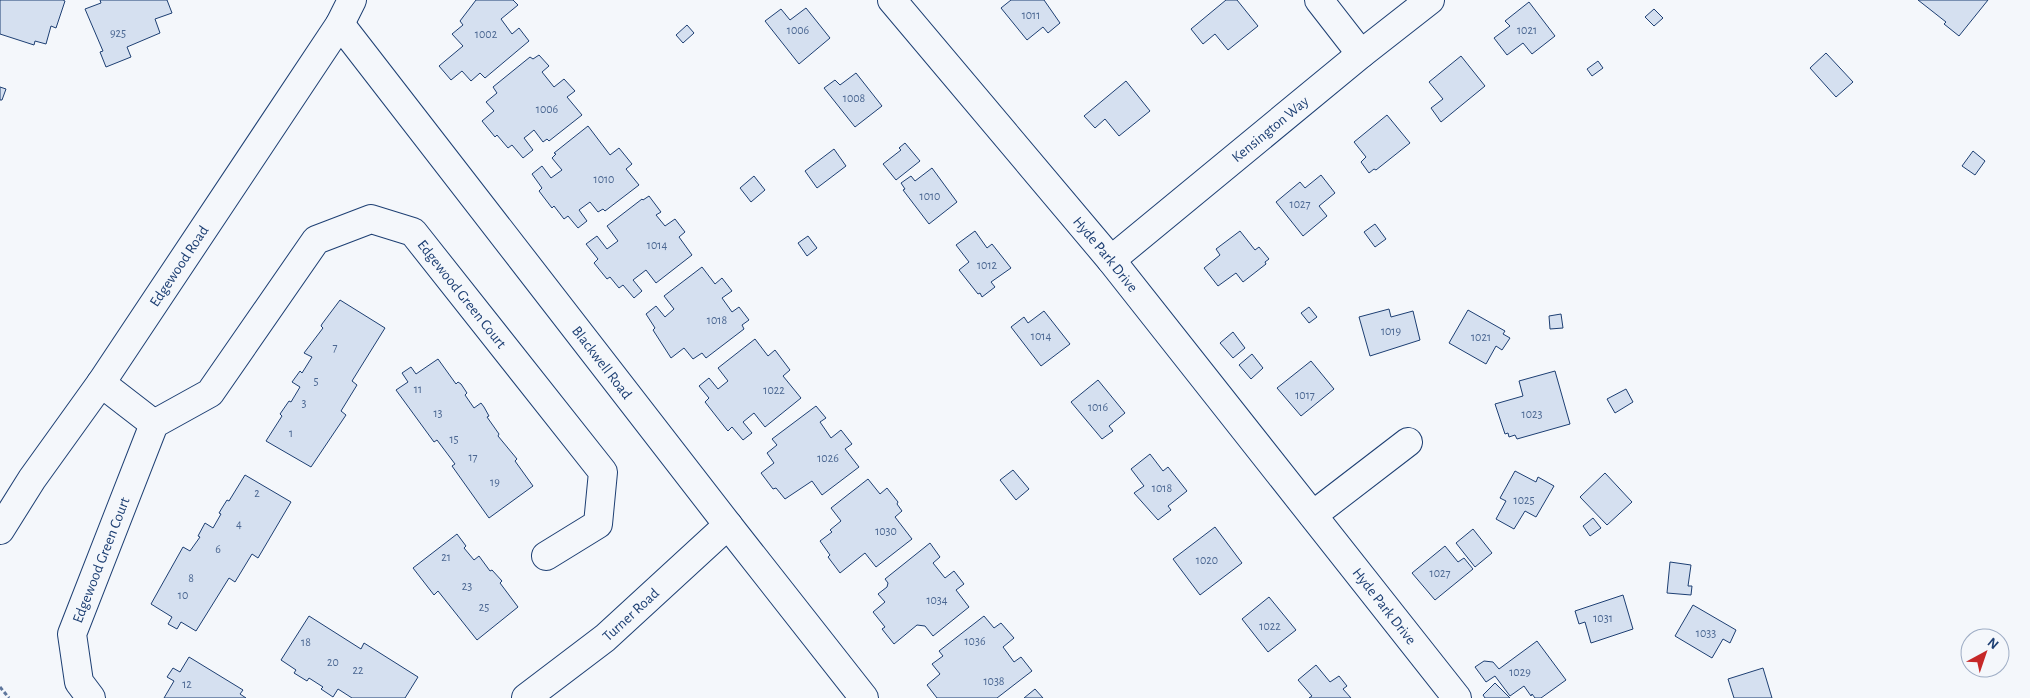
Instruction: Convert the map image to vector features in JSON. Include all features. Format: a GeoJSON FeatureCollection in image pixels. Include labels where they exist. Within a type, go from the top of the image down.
{"type":"FeatureCollection","features":[{"type":"Feature","properties":{"kind":"street","name":"Hyde Park Drive"},"geometry":{"type":"LineString","coordinates":[[892,0],[1111,260],[1457,698]]}},
{"type":"Feature","properties":{"kind":"street"},"geometry":{"type":"LineString","coordinates":[[1319,0],[1360,54]]}},
{"type":"Feature","properties":{"kind":"street","name":"Kensington Way"},"geometry":{"type":"LineString","coordinates":[[1111,260],[1360,54],[1430,0]]}},
{"type":"Feature","properties":{"kind":"street","name":"Edgewood Road"},"geometry":{"type":"LineString","coordinates":[[0,530],[32,479],[101,383],[346,12]]}},
{"type":"Feature","properties":{"kind":"street","name":"Blackwell Road"},"geometry":{"type":"LineString","coordinates":[[346,12],[728,525],[864,698]]}},
{"type":"Feature","properties":{"kind":"street","name":"Edgewood Green Court"},"geometry":{"type":"LineString","coordinates":[[91,698],[79,682],[72,634],[154,424],[210,393],[316,240],[371,219],[413,232],[603,472],[598,524],[546,556]]}},
{"type":"Feature","properties":{"kind":"street"},"geometry":{"type":"LineString","coordinates":[[101,383],[154,424]]}},
{"type":"Feature","properties":{"kind":"street"},"geometry":{"type":"LineString","coordinates":[[1313,515],[1408,442]]}},
{"type":"Feature","properties":{"kind":"street","name":"Turner Road"},"geometry":{"type":"LineString","coordinates":[[526,698],[605,638],[728,525]]}},
{"type":"Feature","properties":{"kind":"path"},"geometry":{"type":"LineString","coordinates":[[0,687],[9,698]]}},
{"type":"Feature","properties":{"kind":"building"},"geometry":{"type":"Polygon","coordinates":[[[0,0],[65,1],[56,28],[51,26],[46,44],[35,41],[34,45],[0,34],[0,0]]]}},
{"type":"Feature","properties":{"kind":"building"},"geometry":{"type":"Polygon","coordinates":[[[100,0],[167,0],[172,13],[155,19],[160,33],[127,47],[131,57],[106,67],[100,52],[103,51],[85,9],[101,3],[100,0]]]}},
{"type":"Feature","properties":{"kind":"building"},"geometry":{"type":"Polygon","coordinates":[[[476,0],[513,0],[518,5],[501,19],[512,34],[519,28],[529,41],[485,78],[480,73],[471,81],[462,71],[451,80],[439,66],[463,46],[452,34],[463,25],[460,21],[476,0]]]}},
{"type":"Feature","properties":{"kind":"building"},"geometry":{"type":"Polygon","coordinates":[[[1011,0],[1044,0],[1060,23],[1048,33],[1043,27],[1027,40],[1001,8],[1011,0]]]}},
{"type":"Feature","properties":{"kind":"building"},"geometry":{"type":"Polygon","coordinates":[[[1226,0],[1237,0],[1258,26],[1228,50],[1215,34],[1203,44],[1191,29],[1226,0]]]}},
{"type":"Feature","properties":{"kind":"building"},"geometry":{"type":"Polygon","coordinates":[[[1918,0],[1988,0],[1959,36],[1944,24],[1946,22],[1918,0]]]}},
{"type":"Feature","properties":{"kind":"building"},"geometry":{"type":"Polygon","coordinates":[[[1529,2],[1555,36],[1532,54],[1523,43],[1507,55],[1494,38],[1510,26],[1505,21],[1529,2]]]}},
{"type":"Feature","properties":{"kind":"building"},"geometry":{"type":"Polygon","coordinates":[[[806,8],[830,38],[799,64],[765,21],[781,9],[790,20],[806,8]]]}},
{"type":"Feature","properties":{"kind":"building"},"geometry":{"type":"Polygon","coordinates":[[[1654,9],[1663,18],[1654,26],[1645,17],[1654,9]]]}},
{"type":"Feature","properties":{"kind":"building"},"geometry":{"type":"Polygon","coordinates":[[[687,25],[694,33],[683,43],[676,35],[687,25]]]}},
{"type":"Feature","properties":{"kind":"building"},"geometry":{"type":"Polygon","coordinates":[[[1826,53],[1853,82],[1836,97],[1810,68],[1826,53]]]}},
{"type":"Feature","properties":{"kind":"building"},"geometry":{"type":"Polygon","coordinates":[[[539,55],[549,66],[542,72],[554,87],[564,79],[575,91],[567,97],[582,115],[549,141],[547,139],[543,142],[534,130],[524,138],[533,150],[523,158],[512,145],[508,148],[497,135],[495,137],[482,121],[494,111],[486,102],[497,93],[493,87],[530,57],[533,59],[539,55]]]}},
{"type":"Feature","properties":{"kind":"building"},"geometry":{"type":"Polygon","coordinates":[[[1461,56],[1485,86],[1441,122],[1431,108],[1443,99],[1429,82],[1461,56]]]}},
{"type":"Feature","properties":{"kind":"building"},"geometry":{"type":"Polygon","coordinates":[[[1598,61],[1603,68],[1592,76],[1587,69],[1598,61]]]}},
{"type":"Feature","properties":{"kind":"building"},"geometry":{"type":"Polygon","coordinates":[[[856,73],[882,106],[855,127],[824,88],[835,80],[840,85],[856,73]]]}},
{"type":"Feature","properties":{"kind":"building"},"geometry":{"type":"Polygon","coordinates":[[[1126,81],[1150,111],[1119,136],[1105,119],[1095,128],[1084,116],[1126,81]]]}},
{"type":"Feature","properties":{"kind":"building"},"geometry":{"type":"Polygon","coordinates":[[[0,87],[6,89],[2,100],[0,100],[0,87]]]}},
{"type":"Feature","properties":{"kind":"building"},"geometry":{"type":"Polygon","coordinates":[[[1387,115],[1410,143],[1376,170],[1374,169],[1369,173],[1361,162],[1366,157],[1354,142],[1387,115]]]}},
{"type":"Feature","properties":{"kind":"building"},"geometry":{"type":"Polygon","coordinates":[[[588,126],[610,155],[619,148],[632,164],[626,169],[639,185],[605,211],[603,209],[598,212],[590,202],[579,210],[587,221],[578,228],[568,216],[564,219],[554,206],[552,208],[539,191],[542,188],[532,174],[542,166],[551,178],[562,170],[552,158],[556,154],[554,153],[588,126]]]}},
{"type":"Feature","properties":{"kind":"building"},"geometry":{"type":"Polygon","coordinates":[[[905,143],[920,161],[896,180],[883,164],[901,150],[899,148],[905,143]]]}},
{"type":"Feature","properties":{"kind":"building"},"geometry":{"type":"Polygon","coordinates":[[[834,149],[846,166],[817,188],[805,171],[834,149]]]}},
{"type":"Feature","properties":{"kind":"building"},"geometry":{"type":"Polygon","coordinates":[[[1973,151],[1985,161],[1975,175],[1962,166],[1973,151]]]}},
{"type":"Feature","properties":{"kind":"building"},"geometry":{"type":"Polygon","coordinates":[[[932,168],[957,202],[929,224],[903,190],[905,189],[901,183],[911,176],[915,181],[932,168]]]}},
{"type":"Feature","properties":{"kind":"building"},"geometry":{"type":"Polygon","coordinates":[[[1321,175],[1335,193],[1319,206],[1327,216],[1303,236],[1276,202],[1300,182],[1305,188],[1321,175]]]}},
{"type":"Feature","properties":{"kind":"building"},"geometry":{"type":"Polygon","coordinates":[[[754,176],[765,190],[751,202],[740,188],[754,176]]]}},
{"type":"Feature","properties":{"kind":"building"},"geometry":{"type":"Polygon","coordinates":[[[649,196],[661,212],[656,215],[665,226],[675,219],[685,232],[679,237],[692,255],[656,283],[646,270],[633,280],[642,291],[634,298],[623,285],[619,288],[610,277],[607,279],[594,263],[598,259],[586,244],[597,236],[607,249],[618,241],[607,226],[642,199],[649,196]]]}},
{"type":"Feature","properties":{"kind":"building"},"geometry":{"type":"Polygon","coordinates":[[[1375,224],[1386,239],[1375,247],[1364,232],[1375,224]]]}},
{"type":"Feature","properties":{"kind":"building"},"geometry":{"type":"Polygon","coordinates":[[[975,231],[987,248],[992,244],[1011,268],[991,282],[995,287],[982,297],[959,270],[969,262],[956,245],[975,231]]]}},
{"type":"Feature","properties":{"kind":"building"},"geometry":{"type":"Polygon","coordinates":[[[1240,231],[1255,250],[1259,247],[1269,259],[1265,262],[1266,264],[1243,282],[1236,273],[1218,286],[1204,268],[1220,255],[1216,249],[1240,231]]]}},
{"type":"Feature","properties":{"kind":"building"},"geometry":{"type":"Polygon","coordinates":[[[808,236],[817,248],[807,256],[798,243],[808,236]]]}},
{"type":"Feature","properties":{"kind":"building"},"geometry":{"type":"Polygon","coordinates":[[[702,267],[715,284],[722,278],[732,291],[722,298],[732,312],[739,307],[749,320],[742,325],[744,329],[706,358],[702,353],[693,359],[684,348],[671,358],[653,330],[655,328],[646,314],[656,306],[665,317],[674,309],[664,296],[702,267]]]}},
{"type":"Feature","properties":{"kind":"building"},"geometry":{"type":"Polygon","coordinates":[[[340,300],[385,328],[352,381],[357,385],[341,411],[346,415],[311,467],[266,441],[282,416],[280,414],[289,401],[291,402],[300,387],[292,382],[300,371],[302,373],[312,357],[304,353],[323,328],[322,324],[340,300]]]}},
{"type":"Feature","properties":{"kind":"building"},"geometry":{"type":"Polygon","coordinates":[[[1309,307],[1317,317],[1309,323],[1301,313],[1309,307]]]}},
{"type":"Feature","properties":{"kind":"building"},"geometry":{"type":"Polygon","coordinates":[[[1389,309],[1391,317],[1413,311],[1420,340],[1370,356],[1359,317],[1389,309]]]}},
{"type":"Feature","properties":{"kind":"building"},"geometry":{"type":"Polygon","coordinates":[[[1468,310],[1505,331],[1503,334],[1510,338],[1502,350],[1496,346],[1486,364],[1449,343],[1468,310]]]}},
{"type":"Feature","properties":{"kind":"building"},"geometry":{"type":"Polygon","coordinates":[[[1044,311],[1070,344],[1041,366],[1011,327],[1024,317],[1028,323],[1044,311]]]}},
{"type":"Feature","properties":{"kind":"building"},"geometry":{"type":"Polygon","coordinates":[[[1561,314],[1563,328],[1550,329],[1549,316],[1561,314]]]}},
{"type":"Feature","properties":{"kind":"building"},"geometry":{"type":"Polygon","coordinates":[[[1233,332],[1245,348],[1233,358],[1220,343],[1233,332]]]}},
{"type":"Feature","properties":{"kind":"building"},"geometry":{"type":"Polygon","coordinates":[[[755,339],[768,356],[775,350],[790,370],[783,376],[801,398],[765,427],[754,413],[743,422],[752,433],[743,440],[732,427],[727,430],[705,402],[709,398],[699,386],[709,378],[718,389],[728,381],[718,368],[755,339]]]}},
{"type":"Feature","properties":{"kind":"building"},"geometry":{"type":"Polygon","coordinates":[[[1252,354],[1263,368],[1251,379],[1239,365],[1252,354]]]}},
{"type":"Feature","properties":{"kind":"building"},"geometry":{"type":"Polygon","coordinates":[[[438,359],[456,384],[458,382],[461,384],[467,393],[465,395],[474,408],[481,403],[484,407],[489,416],[487,417],[499,434],[498,436],[517,459],[515,461],[533,486],[489,518],[452,466],[455,464],[437,440],[434,442],[396,390],[408,382],[402,373],[411,367],[416,374],[438,359]]]}},
{"type":"Feature","properties":{"kind":"building"},"geometry":{"type":"Polygon","coordinates":[[[1311,361],[1334,389],[1301,416],[1277,388],[1311,361]]]}},
{"type":"Feature","properties":{"kind":"building"},"geometry":{"type":"Polygon","coordinates":[[[1555,371],[1570,424],[1517,439],[1515,435],[1509,437],[1508,433],[1505,434],[1495,404],[1523,396],[1519,381],[1555,371]]]}},
{"type":"Feature","properties":{"kind":"building"},"geometry":{"type":"Polygon","coordinates":[[[1098,380],[1125,413],[1109,426],[1113,431],[1102,439],[1071,402],[1098,380]]]}},
{"type":"Feature","properties":{"kind":"building"},"geometry":{"type":"Polygon","coordinates":[[[1626,389],[1633,402],[1615,413],[1607,399],[1626,389]]]}},
{"type":"Feature","properties":{"kind":"building"},"geometry":{"type":"Polygon","coordinates":[[[816,406],[826,418],[820,422],[831,438],[841,430],[852,444],[845,449],[859,467],[822,495],[812,481],[785,499],[776,488],[773,489],[761,473],[774,463],[767,453],[777,445],[772,439],[816,406]]]}},
{"type":"Feature","properties":{"kind":"building"},"geometry":{"type":"Polygon","coordinates":[[[1150,454],[1163,471],[1168,467],[1187,491],[1168,506],[1171,510],[1158,520],[1134,493],[1144,486],[1131,469],[1150,454]]]}},
{"type":"Feature","properties":{"kind":"building"},"geometry":{"type":"Polygon","coordinates":[[[1013,470],[1029,489],[1016,500],[1000,480],[1013,470]]]}},
{"type":"Feature","properties":{"kind":"building"},"geometry":{"type":"Polygon","coordinates":[[[1515,471],[1536,482],[1538,477],[1554,486],[1536,517],[1525,511],[1514,529],[1496,519],[1506,501],[1500,498],[1515,471]]]}},
{"type":"Feature","properties":{"kind":"building"},"geometry":{"type":"Polygon","coordinates":[[[1605,473],[1632,502],[1607,525],[1580,497],[1605,473]]]}},
{"type":"Feature","properties":{"kind":"building"},"geometry":{"type":"Polygon","coordinates":[[[245,475],[291,502],[258,558],[252,554],[235,582],[229,578],[196,631],[181,622],[177,629],[168,624],[172,617],[151,604],[183,547],[190,551],[200,537],[198,536],[205,523],[213,528],[221,514],[219,513],[222,508],[227,500],[229,501],[245,475]]]}},
{"type":"Feature","properties":{"kind":"building"},"geometry":{"type":"Polygon","coordinates":[[[868,479],[880,494],[887,488],[898,502],[897,504],[902,511],[895,517],[912,539],[876,567],[865,553],[840,573],[828,557],[830,555],[820,541],[832,532],[830,530],[841,521],[831,508],[868,479]]]}},
{"type":"Feature","properties":{"kind":"building"},"geometry":{"type":"Polygon","coordinates":[[[1593,518],[1601,528],[1590,536],[1583,526],[1593,518]]]}},
{"type":"Feature","properties":{"kind":"building"},"geometry":{"type":"Polygon","coordinates":[[[1215,527],[1242,563],[1200,595],[1173,559],[1215,527]]]}},
{"type":"Feature","properties":{"kind":"building"},"geometry":{"type":"Polygon","coordinates":[[[1473,529],[1492,553],[1475,567],[1456,543],[1473,529]]]}},
{"type":"Feature","properties":{"kind":"building"},"geometry":{"type":"Polygon","coordinates":[[[457,534],[466,546],[464,548],[474,560],[479,556],[490,571],[492,570],[502,581],[500,583],[518,607],[477,640],[438,591],[434,595],[413,568],[457,534]]]}},
{"type":"Feature","properties":{"kind":"building"},"geometry":{"type":"Polygon","coordinates":[[[930,543],[940,557],[933,563],[945,578],[954,571],[964,584],[956,590],[969,607],[933,636],[925,626],[917,625],[894,644],[882,629],[885,627],[873,612],[885,602],[878,594],[887,587],[888,583],[885,579],[930,543]]]}},
{"type":"Feature","properties":{"kind":"building"},"geometry":{"type":"Polygon","coordinates":[[[1445,546],[1458,562],[1464,558],[1473,569],[1435,600],[1412,573],[1445,546]]]}},
{"type":"Feature","properties":{"kind":"building"},"geometry":{"type":"Polygon","coordinates":[[[1670,562],[1691,565],[1688,586],[1692,586],[1691,595],[1667,593],[1670,562]]]}},
{"type":"Feature","properties":{"kind":"building"},"geometry":{"type":"Polygon","coordinates":[[[1623,595],[1633,629],[1591,643],[1585,622],[1579,624],[1575,611],[1623,595]]]}},
{"type":"Feature","properties":{"kind":"building"},"geometry":{"type":"Polygon","coordinates":[[[1269,597],[1296,630],[1268,652],[1242,619],[1269,597]]]}},
{"type":"Feature","properties":{"kind":"building"},"geometry":{"type":"Polygon","coordinates":[[[1693,605],[1736,630],[1730,643],[1723,639],[1712,658],[1675,636],[1693,605]]]}},
{"type":"Feature","properties":{"kind":"building"},"geometry":{"type":"Polygon","coordinates":[[[309,616],[361,649],[364,643],[418,677],[405,698],[352,698],[338,689],[333,697],[321,689],[323,687],[309,678],[307,681],[294,673],[296,670],[281,660],[309,616]]]}},
{"type":"Feature","properties":{"kind":"building"},"geometry":{"type":"Polygon","coordinates":[[[984,616],[994,628],[1001,623],[1014,638],[1003,647],[1014,662],[1021,657],[1032,671],[997,698],[937,698],[927,685],[940,674],[932,664],[943,656],[939,651],[984,616]]]}},
{"type":"Feature","properties":{"kind":"building"},"geometry":{"type":"Polygon","coordinates":[[[1537,641],[1566,680],[1541,698],[1535,698],[1532,694],[1531,696],[1524,686],[1510,696],[1495,676],[1486,682],[1475,667],[1484,661],[1493,662],[1499,669],[1537,641]]]}},
{"type":"Feature","properties":{"kind":"building"},"geometry":{"type":"Polygon","coordinates":[[[189,657],[243,690],[240,694],[246,698],[164,698],[174,681],[167,677],[173,668],[180,672],[189,657]]]}},
{"type":"Feature","properties":{"kind":"building"},"geometry":{"type":"Polygon","coordinates":[[[1316,665],[1330,682],[1339,676],[1347,686],[1343,689],[1351,698],[1309,698],[1312,696],[1298,680],[1316,665]]]}},
{"type":"Feature","properties":{"kind":"building"},"geometry":{"type":"Polygon","coordinates":[[[1763,668],[1772,698],[1734,698],[1728,679],[1763,668]]]}},
{"type":"Feature","properties":{"kind":"building"},"geometry":{"type":"Polygon","coordinates":[[[1495,683],[1510,698],[1485,698],[1483,695],[1495,683]]]}},
{"type":"Feature","properties":{"kind":"building"},"geometry":{"type":"Polygon","coordinates":[[[1035,689],[1043,698],[1024,698],[1035,689]]]}}]}
